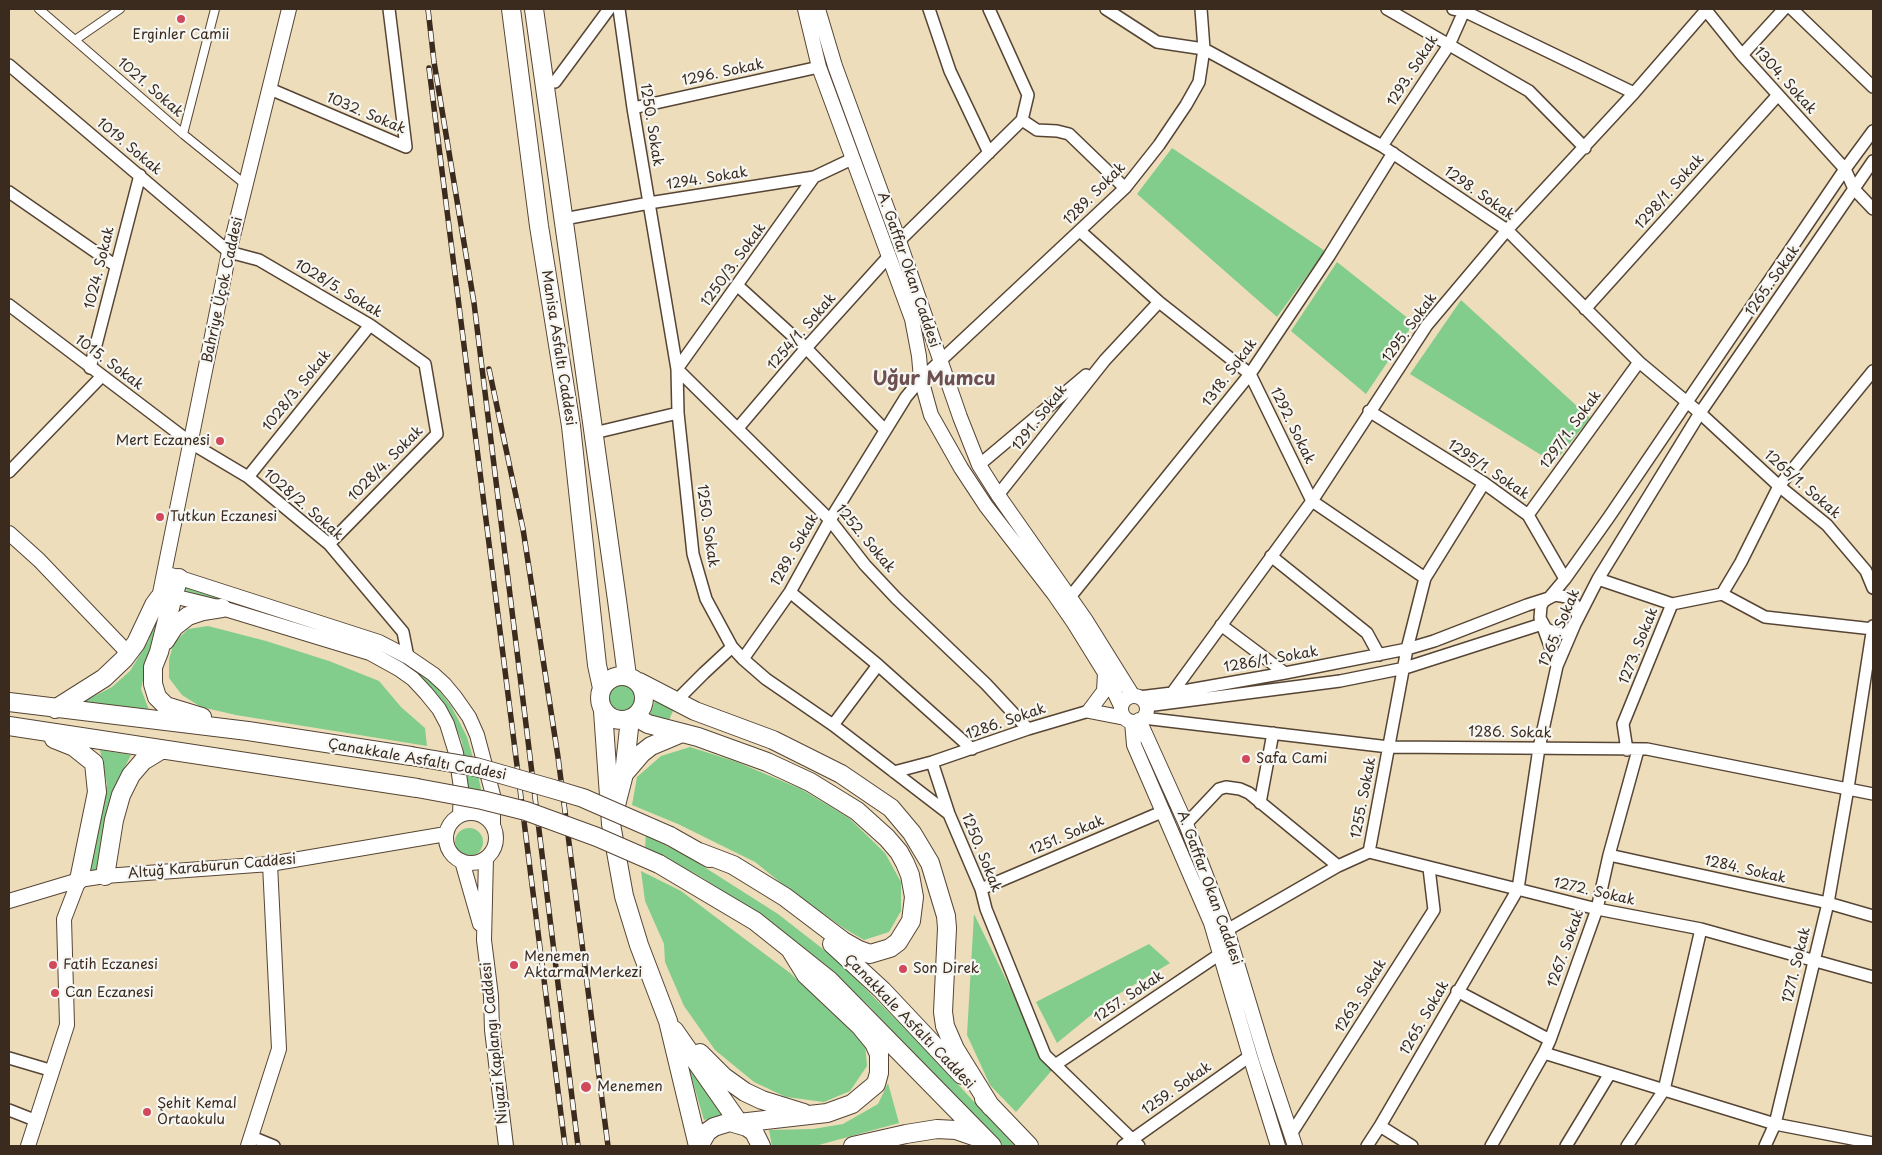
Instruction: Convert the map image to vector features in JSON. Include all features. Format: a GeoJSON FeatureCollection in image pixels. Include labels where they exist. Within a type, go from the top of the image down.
{"type":"FeatureCollection","features":[{"type":"Feature","properties":{"kind":"highway","name":"Manisa Asfaltı Caddesi"},"geometry":{"type":"LineString","coordinates":[[511,9],[539,226],[570,426],[602,688]]}},
{"type":"Feature","properties":{"kind":"highway","name":"Manisa Asfaltı Caddesi"},"geometry":{"type":"LineString","coordinates":[[534,9],[594,433],[633,679]]}},
{"type":"Feature","properties":{"kind":"highway"},"geometry":{"type":"LineString","coordinates":[[159,652],[166,597],[172,575]]}},
{"type":"Feature","properties":{"kind":"highway"},"geometry":{"type":"LineString","coordinates":[[55,709],[104,678],[116,668],[136,643],[154,605],[166,597]]}},
{"type":"Feature","properties":{"kind":"highway"},"geometry":{"type":"LineString","coordinates":[[222,608],[188,616],[174,627],[159,652],[153,667],[154,692],[161,702],[173,709],[248,731]]}},
{"type":"Feature","properties":{"kind":"highway"},"geometry":{"type":"LineString","coordinates":[[699,1146],[668,1021],[630,920],[611,824],[603,710],[600,696],[602,688],[612,678],[633,679],[695,711],[773,740],[841,774],[891,808],[912,833],[930,863],[946,916],[943,1012],[945,1026],[955,1049],[991,1107]]}},
{"type":"Feature","properties":{"kind":"highway"},"geometry":{"type":"LineString","coordinates":[[611,824],[624,774],[633,718],[644,703],[645,696],[633,679]]}},
{"type":"Feature","properties":{"kind":"highway","name":"Çanakkale Asfaltı Caddesi"},"geometry":{"type":"LineString","coordinates":[[9,702],[248,731],[411,756],[476,767],[584,798],[670,836],[747,880],[778,901],[863,970],[1029,1146]]}},
{"type":"Feature","properties":{"kind":"highway"},"geometry":{"type":"LineString","coordinates":[[603,710],[615,720],[623,721],[633,718],[721,745],[774,765],[810,782],[857,811],[887,838],[906,863],[914,897],[911,921],[898,942],[881,952],[870,954],[842,941],[785,897],[733,864],[699,852]]}},
{"type":"Feature","properties":{"kind":"highway","name":"Çanakkale Asfaltı Caddesi"},"geometry":{"type":"LineString","coordinates":[[9,726],[417,788],[482,800],[526,812],[597,837],[659,864],[754,922],[790,949],[829,980],[989,1144]]}},
{"type":"Feature","properties":{"kind":"highway"},"geometry":{"type":"LineString","coordinates":[[31,729],[74,747],[94,763],[98,792],[80,880]]}},
{"type":"Feature","properties":{"kind":"highway"},"geometry":{"type":"LineString","coordinates":[[624,774],[642,753],[651,746],[682,733]]}},
{"type":"Feature","properties":{"kind":"highway"},"geometry":{"type":"LineString","coordinates":[[105,876],[114,820],[121,795],[131,774],[143,761],[161,750]]}},
{"type":"Feature","properties":{"kind":"highway"},"geometry":{"type":"LineString","coordinates":[[699,1146],[707,1132],[714,1127],[730,1122],[739,1123],[839,1110],[861,1098],[876,1084],[880,1063],[879,1054],[874,1043],[860,1026],[806,975],[790,949]]}},
{"type":"Feature","properties":{"kind":"highway"},"geometry":{"type":"LineString","coordinates":[[668,1021],[724,1077],[745,1092],[762,1100],[811,1115]]}},
{"type":"Feature","properties":{"kind":"highway"},"geometry":{"type":"LineString","coordinates":[[668,1021],[739,1123],[754,1132],[761,1146]]}},
{"type":"Feature","properties":{"kind":"highway"},"geometry":{"type":"LineString","coordinates":[[853,1146],[937,1129],[956,1130],[989,1144]]}},
{"type":"Feature","properties":{"kind":"street","name":"1021. Sokak"},"geometry":{"type":"LineString","coordinates":[[39,9],[183,134],[246,185]]}},
{"type":"Feature","properties":{"kind":"street"},"geometry":{"type":"LineString","coordinates":[[75,40],[120,9]]}},
{"type":"Feature","properties":{"kind":"street"},"geometry":{"type":"LineString","coordinates":[[183,134],[215,9]]}},
{"type":"Feature","properties":{"kind":"street","name":"Bahriye Üçok Caddesi"},"geometry":{"type":"LineString","coordinates":[[172,575],[191,443],[229,252],[289,9]]}},
{"type":"Feature","properties":{"kind":"street","name":"1032. Sokak"},"geometry":{"type":"LineString","coordinates":[[270,89],[406,147],[389,9]]}},
{"type":"Feature","properties":{"kind":"street"},"geometry":{"type":"LineString","coordinates":[[555,82],[609,9]]}},
{"type":"Feature","properties":{"kind":"street","name":"1250. Sokak"},"geometry":{"type":"LineString","coordinates":[[620,9],[633,108],[677,369],[678,413],[693,554],[706,599],[732,647],[766,680],[833,725],[949,814],[981,889],[986,909],[1046,1055],[1131,1144]]}},
{"type":"Feature","properties":{"kind":"street","name":"A. Gaffar Okan Caddesi"},"geometry":{"type":"LineString","coordinates":[[805,9],[820,67],[912,319],[919,356],[920,379],[931,415],[961,468],[986,506],[1054,594],[1105,673],[1135,710],[1134,745],[1211,923],[1278,1146]]}},
{"type":"Feature","properties":{"kind":"street","name":"A. Gaffar Okan Caddesi"},"geometry":{"type":"LineString","coordinates":[[818,9],[835,66],[900,241],[968,441],[979,465],[998,495],[1070,597],[1135,710],[1186,824],[1227,930],[1293,1140]]}},
{"type":"Feature","properties":{"kind":"street"},"geometry":{"type":"LineString","coordinates":[[929,9],[950,71],[989,152]]}},
{"type":"Feature","properties":{"kind":"street"},"geometry":{"type":"LineString","coordinates":[[900,241],[1022,120],[1028,95],[989,9]]}},
{"type":"Feature","properties":{"kind":"street"},"geometry":{"type":"LineString","coordinates":[[1106,9],[1157,42],[1204,49]]}},
{"type":"Feature","properties":{"kind":"street","name":"1289. Sokak"},"geometry":{"type":"LineString","coordinates":[[743,659],[790,592],[884,429],[920,379],[1125,188],[1159,145],[1199,82],[1204,49],[1201,9]]}},
{"type":"Feature","properties":{"kind":"street"},"geometry":{"type":"LineString","coordinates":[[1387,9],[1529,91],[1585,148]]}},
{"type":"Feature","properties":{"kind":"street"},"geometry":{"type":"LineString","coordinates":[[1461,9],[1634,93]]}},
{"type":"Feature","properties":{"kind":"street","name":"1293. Sokak"},"geometry":{"type":"LineString","coordinates":[[1382,146],[1449,45],[1461,9]]}},
{"type":"Feature","properties":{"kind":"street","name":"1304. Sokak"},"geometry":{"type":"LineString","coordinates":[[1706,9],[1742,55],[1845,169],[1854,190]]}},
{"type":"Feature","properties":{"kind":"street","name":"1295. Sokak"},"geometry":{"type":"LineString","coordinates":[[1172,693],[1312,501],[1427,325],[1506,230],[1585,148],[1706,9]]}},
{"type":"Feature","properties":{"kind":"street"},"geometry":{"type":"LineString","coordinates":[[1742,55],[1784,9]]}},
{"type":"Feature","properties":{"kind":"street"},"geometry":{"type":"LineString","coordinates":[[1792,9],[1873,87]]}},
{"type":"Feature","properties":{"kind":"street","name":"1298. Sokak"},"geometry":{"type":"LineString","coordinates":[[1204,49],[1382,146],[1506,230],[1639,362],[1700,413]]}},
{"type":"Feature","properties":{"kind":"street","name":"1019. Sokak"},"geometry":{"type":"LineString","coordinates":[[9,65],[229,252]]}},
{"type":"Feature","properties":{"kind":"street","name":"1296. Sokak"},"geometry":{"type":"LineString","coordinates":[[633,108],[820,67]]}},
{"type":"Feature","properties":{"kind":"street","name":"1298/1. Sokak"},"geometry":{"type":"LineString","coordinates":[[1585,309],[1778,95]]}},
{"type":"Feature","properties":{"kind":"street"},"geometry":{"type":"LineString","coordinates":[[1022,120],[1036,130],[1057,131],[1069,134],[1125,188]]}},
{"type":"Feature","properties":{"kind":"street","name":"1265. Sokak"},"geometry":{"type":"LineString","coordinates":[[1407,649],[1549,598],[1565,579],[1687,404],[1845,169],[1873,131]]}},
{"type":"Feature","properties":{"kind":"street","name":"1318. Sokak"},"geometry":{"type":"LineString","coordinates":[[1070,597],[1250,374],[1329,256],[1393,153]]}},
{"type":"Feature","properties":{"kind":"street","name":"1294. Sokak"},"geometry":{"type":"LineString","coordinates":[[564,219],[649,203],[814,178],[852,159]]}},
{"type":"Feature","properties":{"kind":"street","name":"1265. Sokak"},"geometry":{"type":"LineString","coordinates":[[1367,1146],[1518,889],[1539,748],[1557,666],[1575,624],[1598,579],[1700,413],[1873,162]]}},
{"type":"Feature","properties":{"kind":"street","name":"1024. Sokak"},"geometry":{"type":"LineString","coordinates":[[90,368],[140,175]]}},
{"type":"Feature","properties":{"kind":"street","name":"1250/3. Sokak"},"geometry":{"type":"LineString","coordinates":[[677,369],[814,178]]}},
{"type":"Feature","properties":{"kind":"street"},"geometry":{"type":"LineString","coordinates":[[1854,190],[1873,209]]}},
{"type":"Feature","properties":{"kind":"street"},"geometry":{"type":"LineString","coordinates":[[9,192],[116,266]]}},
{"type":"Feature","properties":{"kind":"street","name":"1292. Sokak"},"geometry":{"type":"LineString","coordinates":[[1080,231],[1160,302],[1250,374],[1312,501],[1425,578]]}},
{"type":"Feature","properties":{"kind":"street","name":"1028/5. Sokak"},"geometry":{"type":"LineString","coordinates":[[229,252],[259,260],[370,325],[425,364]]}},
{"type":"Feature","properties":{"kind":"street","name":"1254/1. Sokak"},"geometry":{"type":"LineString","coordinates":[[738,428],[806,348],[889,256]]}},
{"type":"Feature","properties":{"kind":"street"},"geometry":{"type":"LineString","coordinates":[[738,286],[806,348],[884,429]]}},
{"type":"Feature","properties":{"kind":"street","name":"1291. Sokak"},"geometry":{"type":"LineString","coordinates":[[998,495],[1105,360],[1160,302]]}},
{"type":"Feature","properties":{"kind":"street","name":"1015. Sokak"},"geometry":{"type":"LineString","coordinates":[[9,305],[191,443]]}},
{"type":"Feature","properties":{"kind":"street","name":"1028/3. Sokak"},"geometry":{"type":"LineString","coordinates":[[248,477],[370,325]]}},
{"type":"Feature","properties":{"kind":"street","name":"1291. Sokak"},"geometry":{"type":"LineString","coordinates":[[979,465],[1105,360]]}},
{"type":"Feature","properties":{"kind":"street","name":"1297/1. Sokak"},"geometry":{"type":"LineString","coordinates":[[1528,515],[1639,362]]}},
{"type":"Feature","properties":{"kind":"street","name":"1028/4. Sokak"},"geometry":{"type":"LineString","coordinates":[[329,544],[437,434],[425,364]]}},
{"type":"Feature","properties":{"kind":"street","name":"1252. Sokak"},"geometry":{"type":"LineString","coordinates":[[677,369],[830,520],[865,565],[896,598],[986,684],[1028,729]]}},
{"type":"Feature","properties":{"kind":"street"},"geometry":{"type":"LineString","coordinates":[[1848,788],[1873,628],[1765,617],[1722,594],[1741,562],[1779,486],[1873,373]]}},
{"type":"Feature","properties":{"kind":"street"},"geometry":{"type":"LineString","coordinates":[[9,472],[102,376]]}},
{"type":"Feature","properties":{"kind":"street","name":"1295/1. Sokak"},"geometry":{"type":"LineString","coordinates":[[1369,412],[1484,483],[1528,515],[1565,579]]}},
{"type":"Feature","properties":{"kind":"street"},"geometry":{"type":"LineString","coordinates":[[594,433],[678,413]]}},
{"type":"Feature","properties":{"kind":"street","name":"1265/1. Sokak"},"geometry":{"type":"LineString","coordinates":[[1700,413],[1779,486],[1828,526],[1866,571],[1873,588]]}},
{"type":"Feature","properties":{"kind":"street","name":"1028/2. Sokak"},"geometry":{"type":"LineString","coordinates":[[191,443],[248,477],[329,544],[403,632],[408,657]]}},
{"type":"Feature","properties":{"kind":"street"},"geometry":{"type":"LineString","coordinates":[[1407,649],[1425,578],[1484,483]]}},
{"type":"Feature","properties":{"kind":"street"},"geometry":{"type":"LineString","coordinates":[[9,533],[39,560],[128,653]]}},
{"type":"Feature","properties":{"kind":"street"},"geometry":{"type":"LineString","coordinates":[[1272,556],[1367,633],[1379,655]]}},
{"type":"Feature","properties":{"kind":"street"},"geometry":{"type":"LineString","coordinates":[[172,575],[379,642],[408,657],[446,685],[469,717],[479,741],[493,795],[492,824]]}},
{"type":"Feature","properties":{"kind":"street"},"geometry":{"type":"LineString","coordinates":[[1598,579],[1672,604]]}},
{"type":"Feature","properties":{"kind":"street"},"geometry":{"type":"LineString","coordinates":[[790,592],[972,749]]}},
{"type":"Feature","properties":{"kind":"street","name":"1273. Sokak"},"geometry":{"type":"LineString","coordinates":[[1633,750],[1623,724],[1672,604],[1722,594]]}},
{"type":"Feature","properties":{"kind":"street"},"geometry":{"type":"LineString","coordinates":[[1542,624],[1546,629],[1559,634],[1565,632],[1575,624],[1578,611],[1572,600],[1561,595],[1549,598],[1544,601],[1540,612],[1542,624],[1557,666]]}},
{"type":"Feature","properties":{"kind":"street"},"geometry":{"type":"LineString","coordinates":[[166,597],[222,608],[370,653],[413,679],[439,709],[453,738],[460,788],[460,815]]}},
{"type":"Feature","properties":{"kind":"street","name":"1265. Sokak"},"geometry":{"type":"LineString","coordinates":[[1405,668],[1542,624]]}},
{"type":"Feature","properties":{"kind":"street"},"geometry":{"type":"LineString","coordinates":[[1221,625],[1285,673]]}},
{"type":"Feature","properties":{"kind":"street"},"geometry":{"type":"LineString","coordinates":[[676,701],[732,647]]}},
{"type":"Feature","properties":{"kind":"street","name":"1286/1. Sokak"},"geometry":{"type":"LineString","coordinates":[[1135,710],[1172,693],[1407,649]]}},
{"type":"Feature","properties":{"kind":"street","name":"1255. Sokak"},"geometry":{"type":"LineString","coordinates":[[1227,930],[1338,866],[1369,852],[1405,668],[1407,649]]}},
{"type":"Feature","properties":{"kind":"street"},"geometry":{"type":"LineString","coordinates":[[833,725],[878,666]]}},
{"type":"Feature","properties":{"kind":"street","name":"1286/1. Sokak"},"geometry":{"type":"LineString","coordinates":[[1135,710],[1340,681],[1405,668]]}},
{"type":"Feature","properties":{"kind":"street"},"geometry":{"type":"LineString","coordinates":[[1089,711],[1104,691],[1105,673]]}},
{"type":"Feature","properties":{"kind":"street"},"geometry":{"type":"LineString","coordinates":[[1089,711],[1135,710]]}},
{"type":"Feature","properties":{"kind":"street","name":"1286. Sokak"},"geometry":{"type":"LineString","coordinates":[[1135,710],[1274,733],[1389,746],[1647,749],[1873,794]]}},
{"type":"Feature","properties":{"kind":"street","name":"1286. Sokak"},"geometry":{"type":"LineString","coordinates":[[894,772],[932,762],[1028,729],[1089,711]]}},
{"type":"Feature","properties":{"kind":"street"},"geometry":{"type":"LineString","coordinates":[[1260,803],[1274,733]]}},
{"type":"Feature","properties":{"kind":"street","name":"1267. Sokak"},"geometry":{"type":"LineString","coordinates":[[1491,1146],[1550,1040],[1597,909],[1633,750]]}},
{"type":"Feature","properties":{"kind":"street"},"geometry":{"type":"LineString","coordinates":[[932,762],[949,814]]}},
{"type":"Feature","properties":{"kind":"street"},"geometry":{"type":"LineString","coordinates":[[1186,824],[1219,789],[1240,788],[1249,793],[1338,866]]}},
{"type":"Feature","properties":{"kind":"street","name":"1271. Sokak"},"geometry":{"type":"LineString","coordinates":[[1765,1146],[1775,1124],[1812,961],[1828,903],[1848,788]]}},
{"type":"Feature","properties":{"kind":"street","name":"1251. Sokak"},"geometry":{"type":"LineString","coordinates":[[981,889],[1164,811]]}},
{"type":"Feature","properties":{"kind":"street"},"geometry":{"type":"LineString","coordinates":[[467,813],[482,815],[492,824],[496,833],[496,843],[486,858],[474,863],[462,861],[451,854],[446,834],[451,823],[460,815],[467,813]]}},
{"type":"Feature","properties":{"kind":"street","name":"Altuğ Karaburun Caddesi"},"geometry":{"type":"LineString","coordinates":[[9,901],[80,880],[105,876],[270,864],[446,834]]}},
{"type":"Feature","properties":{"kind":"street","name":"1272. Sokak"},"geometry":{"type":"LineString","coordinates":[[1369,852],[1597,909],[1701,929],[1873,977]]}},
{"type":"Feature","properties":{"kind":"street","name":"1284. Sokak"},"geometry":{"type":"LineString","coordinates":[[1609,855],[1828,903],[1873,916]]}},
{"type":"Feature","properties":{"kind":"street","name":"Niyazi Kaplangı Caddesi"},"geometry":{"type":"LineString","coordinates":[[484,940],[486,858]]}},
{"type":"Feature","properties":{"kind":"street","name":"Niyazi Kaplangı Caddesi"},"geometry":{"type":"LineString","coordinates":[[462,861],[484,940],[491,996],[492,1030],[506,1146]]}},
{"type":"Feature","properties":{"kind":"street"},"geometry":{"type":"LineString","coordinates":[[270,864],[279,1049],[250,1142],[274,1146]]}},
{"type":"Feature","properties":{"kind":"street","name":"1263. Sokak"},"geometry":{"type":"LineString","coordinates":[[1293,1140],[1434,910],[1429,868]]}},
{"type":"Feature","properties":{"kind":"street"},"geometry":{"type":"LineString","coordinates":[[28,1146],[68,1025],[64,919],[80,880]]}},
{"type":"Feature","properties":{"kind":"street"},"geometry":{"type":"LineString","coordinates":[[1627,1146],[1664,1090],[1701,929]]}},
{"type":"Feature","properties":{"kind":"street","name":"1257. Sokak"},"geometry":{"type":"LineString","coordinates":[[1055,1065],[1220,954]]}},
{"type":"Feature","properties":{"kind":"street"},"geometry":{"type":"LineString","coordinates":[[1458,991],[1550,1040]]}},
{"type":"Feature","properties":{"kind":"street"},"geometry":{"type":"LineString","coordinates":[[1544,1053],[1609,1075],[1775,1124],[1873,1143]]}},
{"type":"Feature","properties":{"kind":"street","name":"1259. Sokak"},"geometry":{"type":"LineString","coordinates":[[1131,1144],[1250,1056]]}},
{"type":"Feature","properties":{"kind":"street"},"geometry":{"type":"LineString","coordinates":[[9,1058],[53,1071]]}},
{"type":"Feature","properties":{"kind":"street"},"geometry":{"type":"LineString","coordinates":[[1566,1146],[1609,1075]]}},
{"type":"Feature","properties":{"kind":"street"},"geometry":{"type":"LineString","coordinates":[[9,1110],[37,1121]]}},
{"type":"Feature","properties":{"kind":"street"},"geometry":{"type":"LineString","coordinates":[[1380,1126],[1412,1146]]}},
{"type":"Feature","properties":{"kind":"green space"},"geometry":{"type":"Polygon","coordinates":[[[1172,148],[1325,251],[1277,317],[1137,194],[1172,148]]]}},
{"type":"Feature","properties":{"kind":"green space"},"geometry":{"type":"Polygon","coordinates":[[[1337,262],[1414,323],[1366,394],[1291,331],[1337,262]]]}},
{"type":"Feature","properties":{"kind":"green space"},"geometry":{"type":"Polygon","coordinates":[[[1461,300],[1590,418],[1554,463],[1410,374],[1461,300]]]}},
{"type":"Feature","properties":{"kind":"green space"},"geometry":{"type":"Polygon","coordinates":[[[183,586],[371,643],[421,671],[435,685],[451,706],[467,737],[484,803],[466,806],[466,775],[462,742],[451,716],[431,688],[346,640],[187,591],[183,586]]]}},
{"type":"Feature","properties":{"kind":"green space"},"geometry":{"type":"Polygon","coordinates":[[[158,614],[141,689],[149,710],[83,702],[112,687],[130,671],[148,642],[158,614]]]}},
{"type":"Feature","properties":{"kind":"green space"},"geometry":{"type":"Polygon","coordinates":[[[208,626],[266,641],[329,661],[379,681],[401,707],[425,728],[427,746],[236,715],[201,707],[182,695],[169,678],[169,659],[174,643],[188,629],[208,626]]]}},
{"type":"Feature","properties":{"kind":"green space"},"geometry":{"type":"Polygon","coordinates":[[[621,684],[631,688],[635,698],[631,708],[621,712],[611,708],[607,698],[611,688],[621,684]]]}},
{"type":"Feature","properties":{"kind":"green space"},"geometry":{"type":"Polygon","coordinates":[[[655,701],[674,709],[668,722],[649,717],[655,701]]]}},
{"type":"Feature","properties":{"kind":"green space"},"geometry":{"type":"Polygon","coordinates":[[[690,747],[737,762],[801,789],[849,818],[885,853],[901,882],[901,911],[889,932],[864,940],[791,891],[755,862],[678,824],[632,805],[637,777],[661,756],[690,747]]]}},
{"type":"Feature","properties":{"kind":"green space"},"geometry":{"type":"Polygon","coordinates":[[[100,750],[131,755],[115,786],[96,870],[90,871],[107,784],[100,750]]]}},
{"type":"Feature","properties":{"kind":"green space"},"geometry":{"type":"Polygon","coordinates":[[[469,828],[479,832],[483,842],[479,852],[469,856],[459,852],[455,842],[459,832],[469,828]]]}},
{"type":"Feature","properties":{"kind":"green space"},"geometry":{"type":"Polygon","coordinates":[[[646,835],[690,858],[778,914],[837,960],[928,1052],[1015,1146],[1003,1146],[927,1069],[870,1007],[830,970],[752,910],[701,877],[645,847],[646,835]]]}},
{"type":"Feature","properties":{"kind":"green space"},"geometry":{"type":"Polygon","coordinates":[[[641,871],[681,891],[790,973],[865,1044],[867,1066],[850,1091],[824,1102],[786,1097],[754,1082],[715,1050],[684,1006],[665,962],[664,944],[645,901],[641,871]]]}},
{"type":"Feature","properties":{"kind":"green space"},"geometry":{"type":"Polygon","coordinates":[[[974,914],[1042,1053],[1053,1069],[1016,1112],[990,1085],[967,1035],[974,914]]]}},
{"type":"Feature","properties":{"kind":"green space"},"geometry":{"type":"Polygon","coordinates":[[[1149,944],[1170,963],[1112,998],[1057,1043],[1036,1002],[1149,944]]]}},
{"type":"Feature","properties":{"kind":"green space"},"geometry":{"type":"Polygon","coordinates":[[[685,1055],[729,1115],[704,1120],[685,1055]]]}},
{"type":"Feature","properties":{"kind":"green space"},"geometry":{"type":"Polygon","coordinates":[[[888,1083],[899,1123],[815,1146],[772,1146],[769,1130],[813,1129],[843,1124],[878,1104],[888,1083]]]}},
{"type":"Feature","properties":{"kind":"railway"},"geometry":{"type":"LineString","coordinates":[[428,9],[434,62],[474,303],[578,1146]]}},
{"type":"Feature","properties":{"kind":"railway"},"geometry":{"type":"LineString","coordinates":[[429,68],[565,1146]]}},
{"type":"Feature","properties":{"kind":"railway"},"geometry":{"type":"LineString","coordinates":[[489,369],[523,529],[558,757],[608,1146]]}},
{"type":"Feature","properties":{"kind":"place","name":"Erginler Camii"},"geometry":{"type":"Point","coordinates":[181,19]}},
{"type":"Feature","properties":{"kind":"place","name":"Mert Eczanesi"},"geometry":{"type":"Point","coordinates":[220,441]}},
{"type":"Feature","properties":{"kind":"place","name":"Tutkun Eczanesi"},"geometry":{"type":"Point","coordinates":[160,517]}},
{"type":"Feature","properties":{"kind":"place","name":"Safa Cami"},"geometry":{"type":"Point","coordinates":[1246,759]}},
{"type":"Feature","properties":{"kind":"place","name":"Fatih Eczanesi"},"geometry":{"type":"Point","coordinates":[53,965]}},
{"type":"Feature","properties":{"kind":"place","name":"Menemen Aktarma Merkezi"},"geometry":{"type":"Point","coordinates":[514,965]}},
{"type":"Feature","properties":{"kind":"place","name":"Son Direk"},"geometry":{"type":"Point","coordinates":[903,969]}},
{"type":"Feature","properties":{"kind":"place","name":"Can Eczanesi"},"geometry":{"type":"Point","coordinates":[55,993]}},
{"type":"Feature","properties":{"kind":"place","name":"Menemen"},"geometry":{"type":"Point","coordinates":[586,1087]}},
{"type":"Feature","properties":{"kind":"place","name":"Şehit Kemal Ortaokulu"},"geometry":{"type":"Point","coordinates":[147,1112]}},
{"type":"Feature","properties":{"kind":"district","name":"Uğur Mumcu"},"geometry":{"type":"Point","coordinates":[934,380]}}]}
